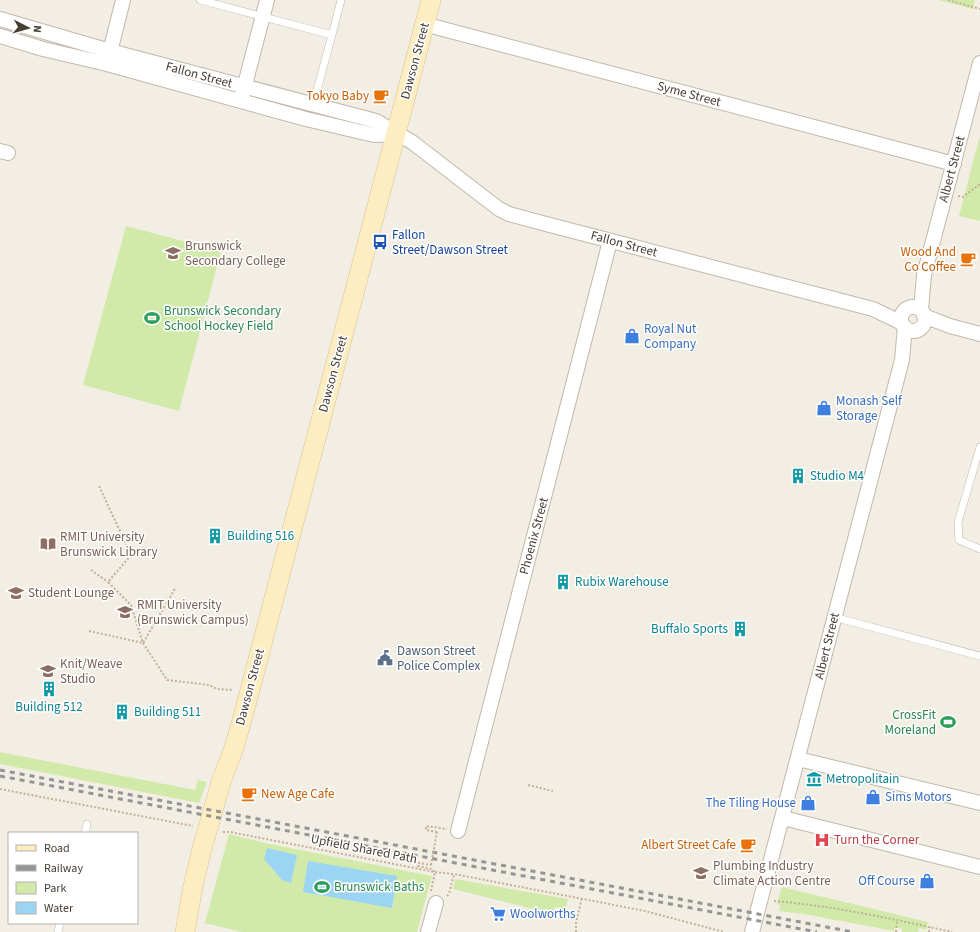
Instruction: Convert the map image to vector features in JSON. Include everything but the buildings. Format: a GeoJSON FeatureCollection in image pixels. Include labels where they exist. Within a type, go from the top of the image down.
{"type":"FeatureCollection","features":[{"type":"Feature","properties":{"kind":"street"},"geometry":{"type":"LineString","coordinates":[[108,57],[123,0]]}},
{"type":"Feature","properties":{"kind":"street"},"geometry":{"type":"LineString","coordinates":[[243,94],[267,0]]}},
{"type":"Feature","properties":{"kind":"street","name":"Dawson Street"},"geometry":{"type":"LineString","coordinates":[[185,932],[201,888],[212,831],[229,780],[234,748],[431,0]]}},
{"type":"Feature","properties":{"kind":"street","name":"Fallon Street"},"geometry":{"type":"LineString","coordinates":[[0,19],[108,57],[243,94],[306,119],[374,135],[396,134]]}},
{"type":"Feature","properties":{"kind":"street","name":"Syme Street"},"geometry":{"type":"LineString","coordinates":[[424,24],[954,164]]}},
{"type":"Feature","properties":{"kind":"street","name":"Fallon Street"},"geometry":{"type":"LineString","coordinates":[[0,36],[43,49],[108,57]]}},
{"type":"Feature","properties":{"kind":"street","name":"Albert Street"},"geometry":{"type":"LineString","coordinates":[[752,932],[980,63]]}},
{"type":"Feature","properties":{"kind":"street","name":"Fallon Street"},"geometry":{"type":"LineString","coordinates":[[243,94],[313,105],[376,121],[412,142],[503,212],[873,309],[980,334]]}},
{"type":"Feature","properties":{"kind":"street","name":"Phoenix Street"},"geometry":{"type":"LineString","coordinates":[[458,831],[610,241]]}},
{"type":"Feature","properties":{"kind":"street"},"geometry":{"type":"LineString","coordinates":[[798,759],[980,803]]}},
{"type":"Feature","properties":{"kind":"street"},"geometry":{"type":"LineString","coordinates":[[782,818],[980,866]]}},
{"type":"Feature","properties":{"kind":"street"},"geometry":{"type":"LineString","coordinates":[[428,932],[436,903]]}},
{"type":"Feature","properties":{"kind":"lane"},"geometry":{"type":"LineString","coordinates":[[200,0],[332,35]]}},
{"type":"Feature","properties":{"kind":"lane"},"geometry":{"type":"LineString","coordinates":[[313,105],[341,0]]}},
{"type":"Feature","properties":{"kind":"lane"},"geometry":{"type":"LineString","coordinates":[[980,447],[958,522],[959,540],[980,549]]}},
{"type":"Feature","properties":{"kind":"lane"},"geometry":{"type":"LineString","coordinates":[[834,617],[980,656]]}},
{"type":"Feature","properties":{"kind":"lane"},"geometry":{"type":"LineString","coordinates":[[84,832],[87,824]]}},
{"type":"Feature","properties":{"kind":"path"},"geometry":{"type":"LineString","coordinates":[[948,0],[959,1],[980,9]]}},
{"type":"Feature","properties":{"kind":"path"},"geometry":{"type":"LineString","coordinates":[[945,194],[963,197],[980,184]]}},
{"type":"Feature","properties":{"kind":"path"},"geometry":{"type":"LineString","coordinates":[[99,486],[131,555],[108,582]]}},
{"type":"Feature","properties":{"kind":"path"},"geometry":{"type":"LineString","coordinates":[[91,570],[108,582],[131,605],[143,643],[167,680],[209,685],[217,689],[232,690]]}},
{"type":"Feature","properties":{"kind":"path"},"geometry":{"type":"LineString","coordinates":[[143,643],[176,587]]}},
{"type":"Feature","properties":{"kind":"path"},"geometry":{"type":"LineString","coordinates":[[89,631],[143,643]]}},
{"type":"Feature","properties":{"kind":"path"},"geometry":{"type":"LineString","coordinates":[[528,785],[553,791]]}},
{"type":"Feature","properties":{"kind":"path","name":"Upfield Shared Path"},"geometry":{"type":"LineString","coordinates":[[0,789],[212,831],[238,834],[435,872],[454,874],[582,898],[645,911],[724,932]]}},
{"type":"Feature","properties":{"kind":"path"},"geometry":{"type":"LineString","coordinates":[[438,828],[426,826],[426,830],[437,832],[431,865],[419,863],[418,866],[431,869],[435,872],[431,891],[436,903],[449,894],[454,874]]}},
{"type":"Feature","properties":{"kind":"path"},"geometry":{"type":"LineString","coordinates":[[576,932],[576,923],[582,898]]}},
{"type":"Feature","properties":{"kind":"path"},"geometry":{"type":"LineString","coordinates":[[761,900],[796,903],[848,911],[924,925],[952,932]]}},
{"type":"Feature","properties":{"kind":"path"},"geometry":{"type":"LineString","coordinates":[[896,932],[897,921]]}},
{"type":"Feature","properties":{"kind":"path"},"geometry":{"type":"LineString","coordinates":[[929,932],[930,927]]}},
{"type":"Feature","properties":{"kind":"green space"},"geometry":{"type":"Polygon","coordinates":[[[939,0],[975,0],[973,9],[939,0]]]}},
{"type":"Feature","properties":{"kind":"green space"},"geometry":{"type":"Polygon","coordinates":[[[980,135],[980,221],[959,216],[980,135]]]}},
{"type":"Feature","properties":{"kind":"green space","name":"Brunswick Secondary School Hockey Field"},"geometry":{"type":"Polygon","coordinates":[[[126,226],[221,251],[179,411],[83,385],[126,226]]]}},
{"type":"Feature","properties":{"kind":"green space"},"geometry":{"type":"Polygon","coordinates":[[[0,752],[195,790],[198,780],[207,782],[199,803],[0,764],[0,752]]]}},
{"type":"Feature","properties":{"kind":"green space","name":"Brunswick Baths"},"geometry":{"type":"Polygon","coordinates":[[[229,834],[265,843],[432,876],[417,932],[242,932],[205,923],[229,834]]]}},
{"type":"Feature","properties":{"kind":"green space"},"geometry":{"type":"Polygon","coordinates":[[[455,879],[568,899],[566,909],[555,907],[553,914],[453,889],[455,879]]]}},
{"type":"Feature","properties":{"kind":"green space"},"geometry":{"type":"Polygon","coordinates":[[[782,887],[928,922],[926,930],[919,928],[918,932],[902,932],[902,929],[895,927],[894,931],[804,914],[779,911],[780,906],[777,903],[782,887]]]}},
{"type":"Feature","properties":{"kind":"water"},"geometry":{"type":"Polygon","coordinates":[[[267,848],[297,855],[291,883],[282,880],[264,859],[267,848]]]}},
{"type":"Feature","properties":{"kind":"water"},"geometry":{"type":"Polygon","coordinates":[[[308,861],[397,876],[392,908],[303,892],[308,861]]]}},
{"type":"Feature","properties":{"kind":"railway"},"geometry":{"type":"LineString","coordinates":[[0,770],[853,932]]}},
{"type":"Feature","properties":{"kind":"railway"},"geometry":{"type":"LineString","coordinates":[[0,776],[817,932]]}},
{"type":"Feature","properties":{"kind":"place","name":"Tokyo Baby"},"geometry":{"type":"Point","coordinates":[381,96]}},
{"type":"Feature","properties":{"kind":"place","name":"Fallon Street/Dawson Street"},"geometry":{"type":"Point","coordinates":[380,242]}},
{"type":"Feature","properties":{"kind":"place","name":"Brunswick Secondary College"},"geometry":{"type":"Point","coordinates":[173,253]}},
{"type":"Feature","properties":{"kind":"place","name":"Wood And Co Coffee"},"geometry":{"type":"Point","coordinates":[968,259]}},
{"type":"Feature","properties":{"kind":"place","name":"Brunswick Secondary School Hockey Field"},"geometry":{"type":"Point","coordinates":[152,318]}},
{"type":"Feature","properties":{"kind":"place","name":"Royal Nut Company"},"geometry":{"type":"Point","coordinates":[632,336]}},
{"type":"Feature","properties":{"kind":"place","name":"Monash Self Storage"},"geometry":{"type":"Point","coordinates":[824,408]}},
{"type":"Feature","properties":{"kind":"place","name":"Studio M4"},"geometry":{"type":"Point","coordinates":[798,476]}},
{"type":"Feature","properties":{"kind":"place","name":"Building 516"},"geometry":{"type":"Point","coordinates":[215,536]}},
{"type":"Feature","properties":{"kind":"place","name":"RMIT University Brunswick Library"},"geometry":{"type":"Point","coordinates":[48,544]}},
{"type":"Feature","properties":{"kind":"place","name":"Rubix Warehouse"},"geometry":{"type":"Point","coordinates":[563,582]}},
{"type":"Feature","properties":{"kind":"place","name":"Student Lounge"},"geometry":{"type":"Point","coordinates":[16,593]}},
{"type":"Feature","properties":{"kind":"place","name":"RMIT University (Brunswick Campus)"},"geometry":{"type":"Point","coordinates":[125,612]}},
{"type":"Feature","properties":{"kind":"place","name":"Buffalo Sports"},"geometry":{"type":"Point","coordinates":[740,629]}},
{"type":"Feature","properties":{"kind":"place","name":"Dawson Street Police Complex"},"geometry":{"type":"Point","coordinates":[385,658]}},
{"type":"Feature","properties":{"kind":"place","name":"Knit/Weave Studio"},"geometry":{"type":"Point","coordinates":[48,671]}},
{"type":"Feature","properties":{"kind":"place","name":"Building 512"},"geometry":{"type":"Point","coordinates":[49,689]}},
{"type":"Feature","properties":{"kind":"place","name":"Building 511"},"geometry":{"type":"Point","coordinates":[122,712]}},
{"type":"Feature","properties":{"kind":"place","name":"CrossFit Moreland"},"geometry":{"type":"Point","coordinates":[948,722]}},
{"type":"Feature","properties":{"kind":"place","name":"Metropolitain"},"geometry":{"type":"Point","coordinates":[814,779]}},
{"type":"Feature","properties":{"kind":"place","name":"New Age Cafe"},"geometry":{"type":"Point","coordinates":[249,794]}},
{"type":"Feature","properties":{"kind":"place","name":"Sims Motors"},"geometry":{"type":"Point","coordinates":[873,797]}},
{"type":"Feature","properties":{"kind":"place","name":"The Tiling House"},"geometry":{"type":"Point","coordinates":[808,803]}},
{"type":"Feature","properties":{"kind":"place","name":"Turn the Corner"},"geometry":{"type":"Point","coordinates":[822,840]}},
{"type":"Feature","properties":{"kind":"place","name":"Albert Street Cafe"},"geometry":{"type":"Point","coordinates":[748,845]}},
{"type":"Feature","properties":{"kind":"place","name":"Plumbing Industry Climate Action Centre"},"geometry":{"type":"Point","coordinates":[701,873]}},
{"type":"Feature","properties":{"kind":"place","name":"Off Course"},"geometry":{"type":"Point","coordinates":[927,881]}},
{"type":"Feature","properties":{"kind":"place","name":"Brunswick Baths"},"geometry":{"type":"Point","coordinates":[322,887]}},
{"type":"Feature","properties":{"kind":"place","name":"Woolworths"},"geometry":{"type":"Point","coordinates":[498,914]}}]}
